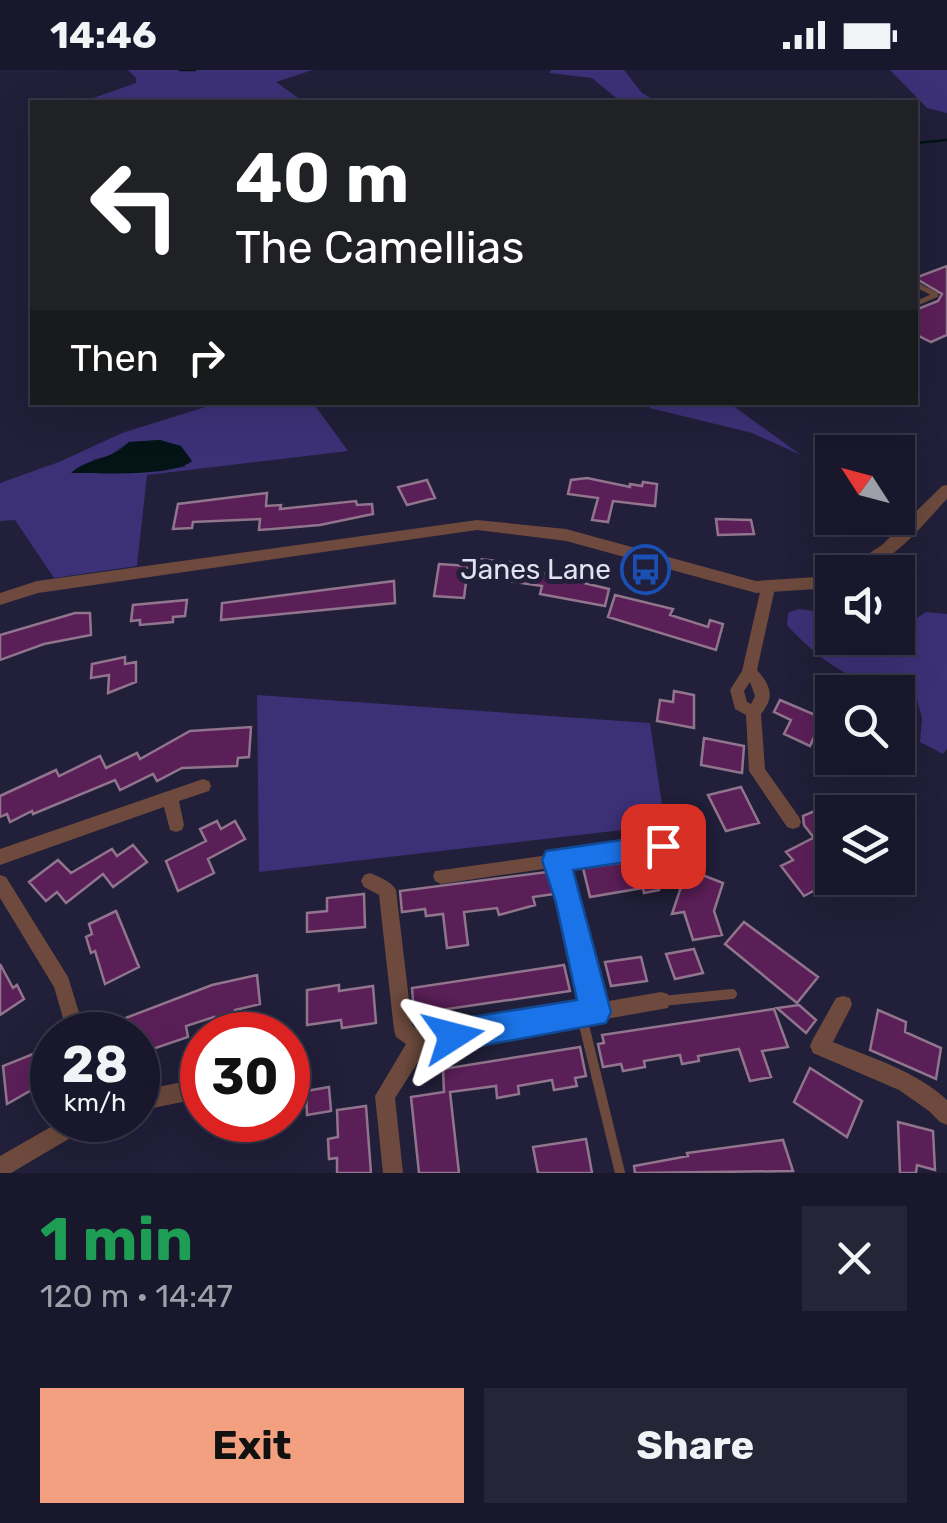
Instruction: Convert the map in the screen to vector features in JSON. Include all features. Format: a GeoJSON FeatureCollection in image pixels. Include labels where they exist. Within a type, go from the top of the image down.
{"type":"FeatureCollection","features":[{"type":"Feature","properties":{"kind":"street"},"geometry":{"type":"LineString","coordinates":[[879,555],[947,490]]}},
{"type":"Feature","properties":{"kind":"street"},"geometry":{"type":"LineString","coordinates":[[0,599],[37,587],[476,525],[566,535],[718,579],[768,588],[815,584]]}},
{"type":"Feature","properties":{"kind":"street"},"geometry":{"type":"LineString","coordinates":[[768,588],[750,672],[738,690],[737,700],[753,712],[757,771],[793,822]]}},
{"type":"Feature","properties":{"kind":"street"},"geometry":{"type":"LineString","coordinates":[[0,857],[203,786]]}},
{"type":"Feature","properties":{"kind":"street"},"geometry":{"type":"LineString","coordinates":[[170,797],[176,825]]}},
{"type":"Feature","properties":{"kind":"street"},"geometry":{"type":"LineString","coordinates":[[441,876],[663,846]]}},
{"type":"Feature","properties":{"kind":"street"},"geometry":{"type":"LineString","coordinates":[[556,860],[570,903],[588,1013]]}},
{"type":"Feature","properties":{"kind":"street"},"geometry":{"type":"LineString","coordinates":[[370,882],[387,890],[404,1030],[419,1042]]}},
{"type":"Feature","properties":{"kind":"street"},"geometry":{"type":"LineString","coordinates":[[0,883],[62,984],[70,1012]]}},
{"type":"Feature","properties":{"kind":"street"},"geometry":{"type":"LineString","coordinates":[[392,1173],[385,1096],[419,1042],[661,1001]]}},
{"type":"Feature","properties":{"kind":"street"},"geometry":{"type":"LineString","coordinates":[[844,1005],[820,1046],[905,1084],[941,1107],[947,1116]]}},
{"type":"Feature","properties":{"kind":"street"},"geometry":{"type":"LineString","coordinates":[[0,1168],[44,1142]]}},
{"type":"Feature","properties":{"kind":"lane"},"geometry":{"type":"LineString","coordinates":[[918,286],[936,295]]}},
{"type":"Feature","properties":{"kind":"lane"},"geometry":{"type":"LineString","coordinates":[[918,303],[947,295]]}},
{"type":"Feature","properties":{"kind":"lane"},"geometry":{"type":"LineString","coordinates":[[661,1001],[732,994]]}},
{"type":"Feature","properties":{"kind":"lane"},"geometry":{"type":"LineString","coordinates":[[588,1013],[620,1173]]}},
{"type":"Feature","properties":{"kind":"shaded area"},"geometry":{"type":"Polygon","coordinates":[[[128,70],[313,70],[276,82],[301,100],[88,100],[136,83],[128,70]]]}},
{"type":"Feature","properties":{"kind":"shaded area"},"geometry":{"type":"Polygon","coordinates":[[[624,70],[642,93],[654,100],[619,100],[592,78],[549,73],[624,70]]]}},
{"type":"Feature","properties":{"kind":"shaded area"},"geometry":{"type":"Polygon","coordinates":[[[890,70],[947,70],[947,113],[927,108],[890,70]]]}},
{"type":"Feature","properties":{"kind":"shaded area"},"geometry":{"type":"Polygon","coordinates":[[[212,405],[314,405],[348,451],[147,475],[137,566],[54,578],[15,520],[0,521],[0,483],[122,433],[212,405]],[[160,440],[129,442],[109,456],[92,460],[127,470],[186,467],[160,440]]]}},
{"type":"Feature","properties":{"kind":"shaded area"},"geometry":{"type":"Polygon","coordinates":[[[646,405],[732,405],[801,455],[752,433],[646,405]]]}},
{"type":"Feature","properties":{"kind":"shaded area"},"geometry":{"type":"Polygon","coordinates":[[[160,440],[181,446],[192,461],[153,472],[71,473],[129,442],[160,440]]]}},
{"type":"Feature","properties":{"kind":"shaded area"},"geometry":{"type":"Polygon","coordinates":[[[798,609],[815,611],[815,652],[787,625],[788,613],[798,609]]]}},
{"type":"Feature","properties":{"kind":"shaded area"},"geometry":{"type":"Polygon","coordinates":[[[926,612],[947,614],[947,749],[943,754],[920,742],[922,718],[915,699],[915,675],[850,675],[819,656],[915,655],[915,619],[926,612]]]}},
{"type":"Feature","properties":{"kind":"shaded area"},"geometry":{"type":"Polygon","coordinates":[[[257,695],[650,723],[665,825],[259,872],[257,695]]]}},
{"type":"Feature","properties":{"kind":"building"},"geometry":{"type":"Polygon","coordinates":[[[947,266],[947,335],[931,342],[918,336],[918,309],[938,301],[942,294],[918,277],[947,266]]]}},
{"type":"Feature","properties":{"kind":"building"},"geometry":{"type":"Polygon","coordinates":[[[587,478],[630,487],[642,486],[643,482],[657,484],[655,506],[613,501],[608,522],[592,520],[598,498],[568,494],[571,480],[587,478]]]}},
{"type":"Feature","properties":{"kind":"building"},"geometry":{"type":"Polygon","coordinates":[[[427,480],[435,498],[407,505],[398,487],[427,480]]]}},
{"type":"Feature","properties":{"kind":"building"},"geometry":{"type":"Polygon","coordinates":[[[267,493],[266,506],[281,505],[280,509],[356,501],[357,505],[372,504],[373,514],[320,525],[273,529],[259,530],[260,519],[193,522],[192,528],[173,529],[178,504],[267,493]]]}},
{"type":"Feature","properties":{"kind":"building"},"geometry":{"type":"Polygon","coordinates":[[[716,519],[751,520],[754,534],[718,535],[716,519]]]}},
{"type":"Feature","properties":{"kind":"building"},"geometry":{"type":"Polygon","coordinates":[[[478,559],[539,565],[538,572],[609,589],[605,606],[540,594],[542,586],[474,576],[478,559]]]}},
{"type":"Feature","properties":{"kind":"building"},"geometry":{"type":"Polygon","coordinates":[[[439,564],[468,566],[464,598],[434,596],[439,564]]]}},
{"type":"Feature","properties":{"kind":"building"},"geometry":{"type":"Polygon","coordinates":[[[394,581],[395,603],[221,620],[222,603],[394,581]]]}},
{"type":"Feature","properties":{"kind":"building"},"geometry":{"type":"Polygon","coordinates":[[[615,595],[673,609],[670,615],[708,627],[710,620],[723,624],[716,650],[608,617],[615,595]]]}},
{"type":"Feature","properties":{"kind":"building"},"geometry":{"type":"Polygon","coordinates":[[[187,600],[185,616],[173,617],[173,622],[140,625],[140,620],[131,621],[133,605],[187,600]]]}},
{"type":"Feature","properties":{"kind":"building"},"geometry":{"type":"Polygon","coordinates":[[[75,613],[90,613],[91,635],[44,644],[0,660],[0,635],[75,613]]]}},
{"type":"Feature","properties":{"kind":"building"},"geometry":{"type":"Polygon","coordinates":[[[125,657],[125,664],[136,662],[136,682],[108,693],[109,675],[91,678],[92,664],[125,657]]]}},
{"type":"Feature","properties":{"kind":"building"},"geometry":{"type":"Polygon","coordinates":[[[674,691],[694,695],[694,728],[657,721],[660,700],[673,702],[674,691]]]}},
{"type":"Feature","properties":{"kind":"building"},"geometry":{"type":"Polygon","coordinates":[[[780,700],[815,715],[815,738],[810,746],[784,734],[791,720],[774,712],[780,700]]]}},
{"type":"Feature","properties":{"kind":"building"},"geometry":{"type":"Polygon","coordinates":[[[251,727],[249,757],[238,758],[237,766],[182,768],[157,781],[153,774],[120,790],[115,780],[10,822],[7,814],[0,817],[0,796],[56,770],[59,776],[100,756],[106,768],[137,753],[140,759],[190,731],[251,727]]]}},
{"type":"Feature","properties":{"kind":"building"},"geometry":{"type":"Polygon","coordinates":[[[704,738],[744,746],[742,773],[701,765],[704,738]]]}},
{"type":"Feature","properties":{"kind":"building"},"geometry":{"type":"Polygon","coordinates":[[[741,787],[759,823],[726,831],[708,795],[741,787]]]}},
{"type":"Feature","properties":{"kind":"building"},"geometry":{"type":"Polygon","coordinates":[[[815,811],[815,838],[804,825],[803,816],[815,811]]]}},
{"type":"Feature","properties":{"kind":"building"},"geometry":{"type":"Polygon","coordinates":[[[217,821],[221,829],[235,821],[245,839],[208,859],[214,873],[178,891],[166,861],[206,841],[200,829],[217,821]]]}},
{"type":"Feature","properties":{"kind":"building"},"geometry":{"type":"Polygon","coordinates":[[[815,840],[815,890],[804,896],[781,866],[793,860],[786,852],[815,840]]]}},
{"type":"Feature","properties":{"kind":"building"},"geometry":{"type":"Polygon","coordinates":[[[133,845],[147,862],[113,887],[103,874],[66,903],[57,892],[46,901],[29,882],[58,860],[71,873],[112,849],[117,856],[133,845]]]}},
{"type":"Feature","properties":{"kind":"building"},"geometry":{"type":"Polygon","coordinates":[[[650,859],[659,890],[644,893],[643,888],[590,897],[583,868],[650,859]]]}},
{"type":"Feature","properties":{"kind":"building"},"geometry":{"type":"Polygon","coordinates":[[[687,869],[723,883],[714,911],[722,935],[693,940],[684,912],[672,914],[687,869]]]}},
{"type":"Feature","properties":{"kind":"building"},"geometry":{"type":"Polygon","coordinates":[[[547,872],[554,894],[533,897],[535,905],[499,915],[497,908],[464,912],[468,945],[447,948],[443,914],[426,916],[425,909],[402,912],[400,891],[547,872]]]}},
{"type":"Feature","properties":{"kind":"building"},"geometry":{"type":"Polygon","coordinates":[[[364,894],[365,927],[307,932],[307,913],[327,911],[327,898],[364,894]]]}},
{"type":"Feature","properties":{"kind":"building"},"geometry":{"type":"Polygon","coordinates":[[[116,911],[139,967],[105,984],[95,951],[91,953],[86,937],[92,934],[89,924],[116,911]]]}},
{"type":"Feature","properties":{"kind":"building"},"geometry":{"type":"Polygon","coordinates":[[[744,922],[818,977],[797,1003],[725,944],[744,922]]]}},
{"type":"Feature","properties":{"kind":"building"},"geometry":{"type":"Polygon","coordinates":[[[694,949],[703,973],[675,979],[666,954],[694,949]]]}},
{"type":"Feature","properties":{"kind":"building"},"geometry":{"type":"Polygon","coordinates":[[[641,957],[647,981],[611,986],[605,962],[641,957]]]}},
{"type":"Feature","properties":{"kind":"building"},"geometry":{"type":"Polygon","coordinates":[[[0,964],[24,999],[0,1015],[0,964]]]}},
{"type":"Feature","properties":{"kind":"building"},"geometry":{"type":"Polygon","coordinates":[[[564,965],[570,991],[414,1014],[412,988],[564,965]]]}},
{"type":"Feature","properties":{"kind":"building"},"geometry":{"type":"Polygon","coordinates":[[[257,975],[260,1004],[235,1012],[180,1012],[180,1040],[160,1047],[160,1012],[141,1012],[212,985],[257,975]]]}},
{"type":"Feature","properties":{"kind":"building"},"geometry":{"type":"Polygon","coordinates":[[[339,985],[339,991],[373,986],[376,1023],[342,1028],[341,1020],[310,1025],[307,990],[339,985]]]}},
{"type":"Feature","properties":{"kind":"building"},"geometry":{"type":"Polygon","coordinates":[[[799,1005],[816,1020],[806,1033],[777,1008],[799,1005]]]}},
{"type":"Feature","properties":{"kind":"building"},"geometry":{"type":"Polygon","coordinates":[[[774,1009],[788,1047],[762,1051],[771,1077],[750,1081],[739,1049],[698,1056],[699,1061],[682,1064],[680,1055],[644,1061],[645,1067],[623,1071],[621,1064],[603,1067],[598,1044],[604,1043],[602,1035],[774,1009]]]}},
{"type":"Feature","properties":{"kind":"building"},"geometry":{"type":"Polygon","coordinates":[[[878,1010],[906,1022],[905,1032],[941,1048],[936,1079],[870,1050],[878,1010]]]}},
{"type":"Feature","properties":{"kind":"building"},"geometry":{"type":"Polygon","coordinates":[[[580,1047],[586,1076],[575,1078],[577,1086],[554,1090],[552,1080],[518,1086],[519,1094],[497,1098],[496,1086],[450,1092],[459,1173],[419,1173],[411,1097],[444,1092],[443,1069],[580,1047]]]}},
{"type":"Feature","properties":{"kind":"building"},"geometry":{"type":"Polygon","coordinates":[[[30,1055],[30,1091],[7,1104],[3,1066],[30,1055]]]}},
{"type":"Feature","properties":{"kind":"building"},"geometry":{"type":"Polygon","coordinates":[[[810,1068],[862,1101],[847,1137],[794,1102],[810,1068]]]}},
{"type":"Feature","properties":{"kind":"building"},"geometry":{"type":"Polygon","coordinates":[[[329,1087],[331,1111],[310,1114],[310,1090],[329,1087]]]}},
{"type":"Feature","properties":{"kind":"building"},"geometry":{"type":"Polygon","coordinates":[[[366,1106],[371,1173],[337,1173],[337,1158],[329,1159],[328,1139],[338,1137],[337,1110],[366,1106]]]}},
{"type":"Feature","properties":{"kind":"building"},"geometry":{"type":"Polygon","coordinates":[[[898,1122],[933,1131],[935,1170],[917,1165],[916,1173],[900,1173],[898,1122]]]}},
{"type":"Feature","properties":{"kind":"building"},"geometry":{"type":"Polygon","coordinates":[[[586,1139],[592,1173],[538,1173],[533,1147],[586,1139]]]}},
{"type":"Feature","properties":{"kind":"building"},"geometry":{"type":"Polygon","coordinates":[[[783,1140],[793,1171],[635,1173],[634,1166],[688,1156],[687,1153],[783,1140]]]}},
{"type":"Feature","properties":{"kind":"waterway"},"geometry":{"type":"LineString","coordinates":[[180,70],[195,70]]}},
{"type":"Feature","properties":{"kind":"waterway"},"geometry":{"type":"LineString","coordinates":[[918,143],[947,140]]}},
{"type":"Feature","properties":{"kind":"place","name":"Janes Lane"},"geometry":{"type":"Point","coordinates":[646,569]}},
{"type":"Feature","properties":{"kind":"route"},"geometry":{"type":"LineString","coordinates":[[453,1036],[596,1012],[556,860],[663,846]]}}]}
